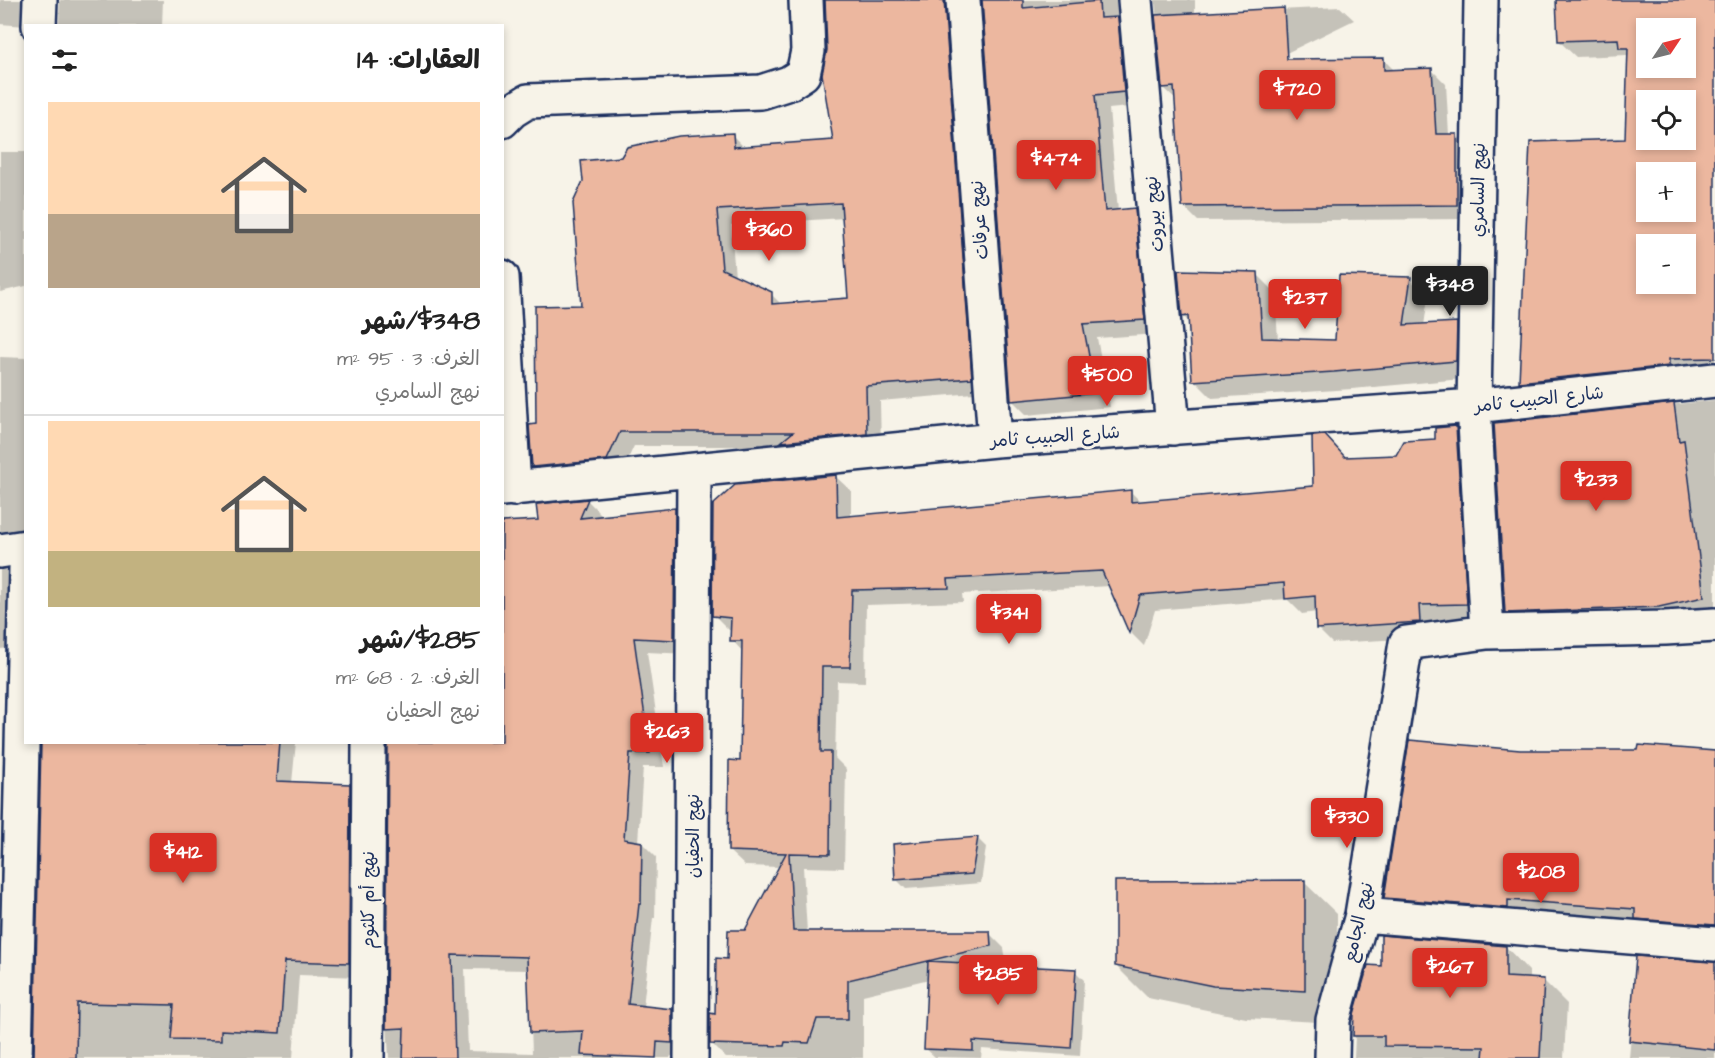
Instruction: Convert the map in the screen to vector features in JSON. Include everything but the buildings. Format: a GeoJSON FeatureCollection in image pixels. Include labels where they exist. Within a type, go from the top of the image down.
{"type":"FeatureCollection","features":[{"type":"Feature","properties":{"kind":"street"},"geometry":{"type":"LineString","coordinates":[[39,24],[40,0]]}},
{"type":"Feature","properties":{"kind":"street"},"geometry":{"type":"LineString","coordinates":[[504,119],[528,101],[761,92],[789,83],[803,74],[808,51],[806,0]]}},
{"type":"Feature","properties":{"kind":"street","name":"نهج عرفات"},"geometry":{"type":"LineString","coordinates":[[963,0],[995,440]]}},
{"type":"Feature","properties":{"kind":"street","name":"نهج بيروت"},"geometry":{"type":"LineString","coordinates":[[1135,0],[1173,428]]}},
{"type":"Feature","properties":{"kind":"street","name":"نهج السامري"},"geometry":{"type":"LineString","coordinates":[[1481,0],[1474,406],[1487,632]]}},
{"type":"Feature","properties":{"kind":"street"},"geometry":{"type":"LineString","coordinates":[[504,348],[508,489]]}},
{"type":"Feature","properties":{"kind":"street","name":"شارع الحبيب ثامر"},"geometry":{"type":"LineString","coordinates":[[508,489],[995,440],[1474,406],[1715,380]]}},
{"type":"Feature","properties":{"kind":"street","name":"نهج الحفيان"},"geometry":{"type":"LineString","coordinates":[[691,1058],[694,471]]}},
{"type":"Feature","properties":{"kind":"street"},"geometry":{"type":"LineString","coordinates":[[0,551],[24,547]]}},
{"type":"Feature","properties":{"kind":"street"},"geometry":{"type":"LineString","coordinates":[[1487,632],[1715,625]]}},
{"type":"Feature","properties":{"kind":"street","name":"نهج الجامع"},"geometry":{"type":"LineString","coordinates":[[1332,1058],[1333,1020],[1362,915],[1406,643],[1487,632]]}},
{"type":"Feature","properties":{"kind":"street"},"geometry":{"type":"LineString","coordinates":[[15,1058],[24,657]]}},
{"type":"Feature","properties":{"kind":"street","name":"نهج أم كلثوم"},"geometry":{"type":"LineString","coordinates":[[367,1058],[369,744]]}},
{"type":"Feature","properties":{"kind":"street"},"geometry":{"type":"LineString","coordinates":[[1362,915],[1715,944]]}}]}
